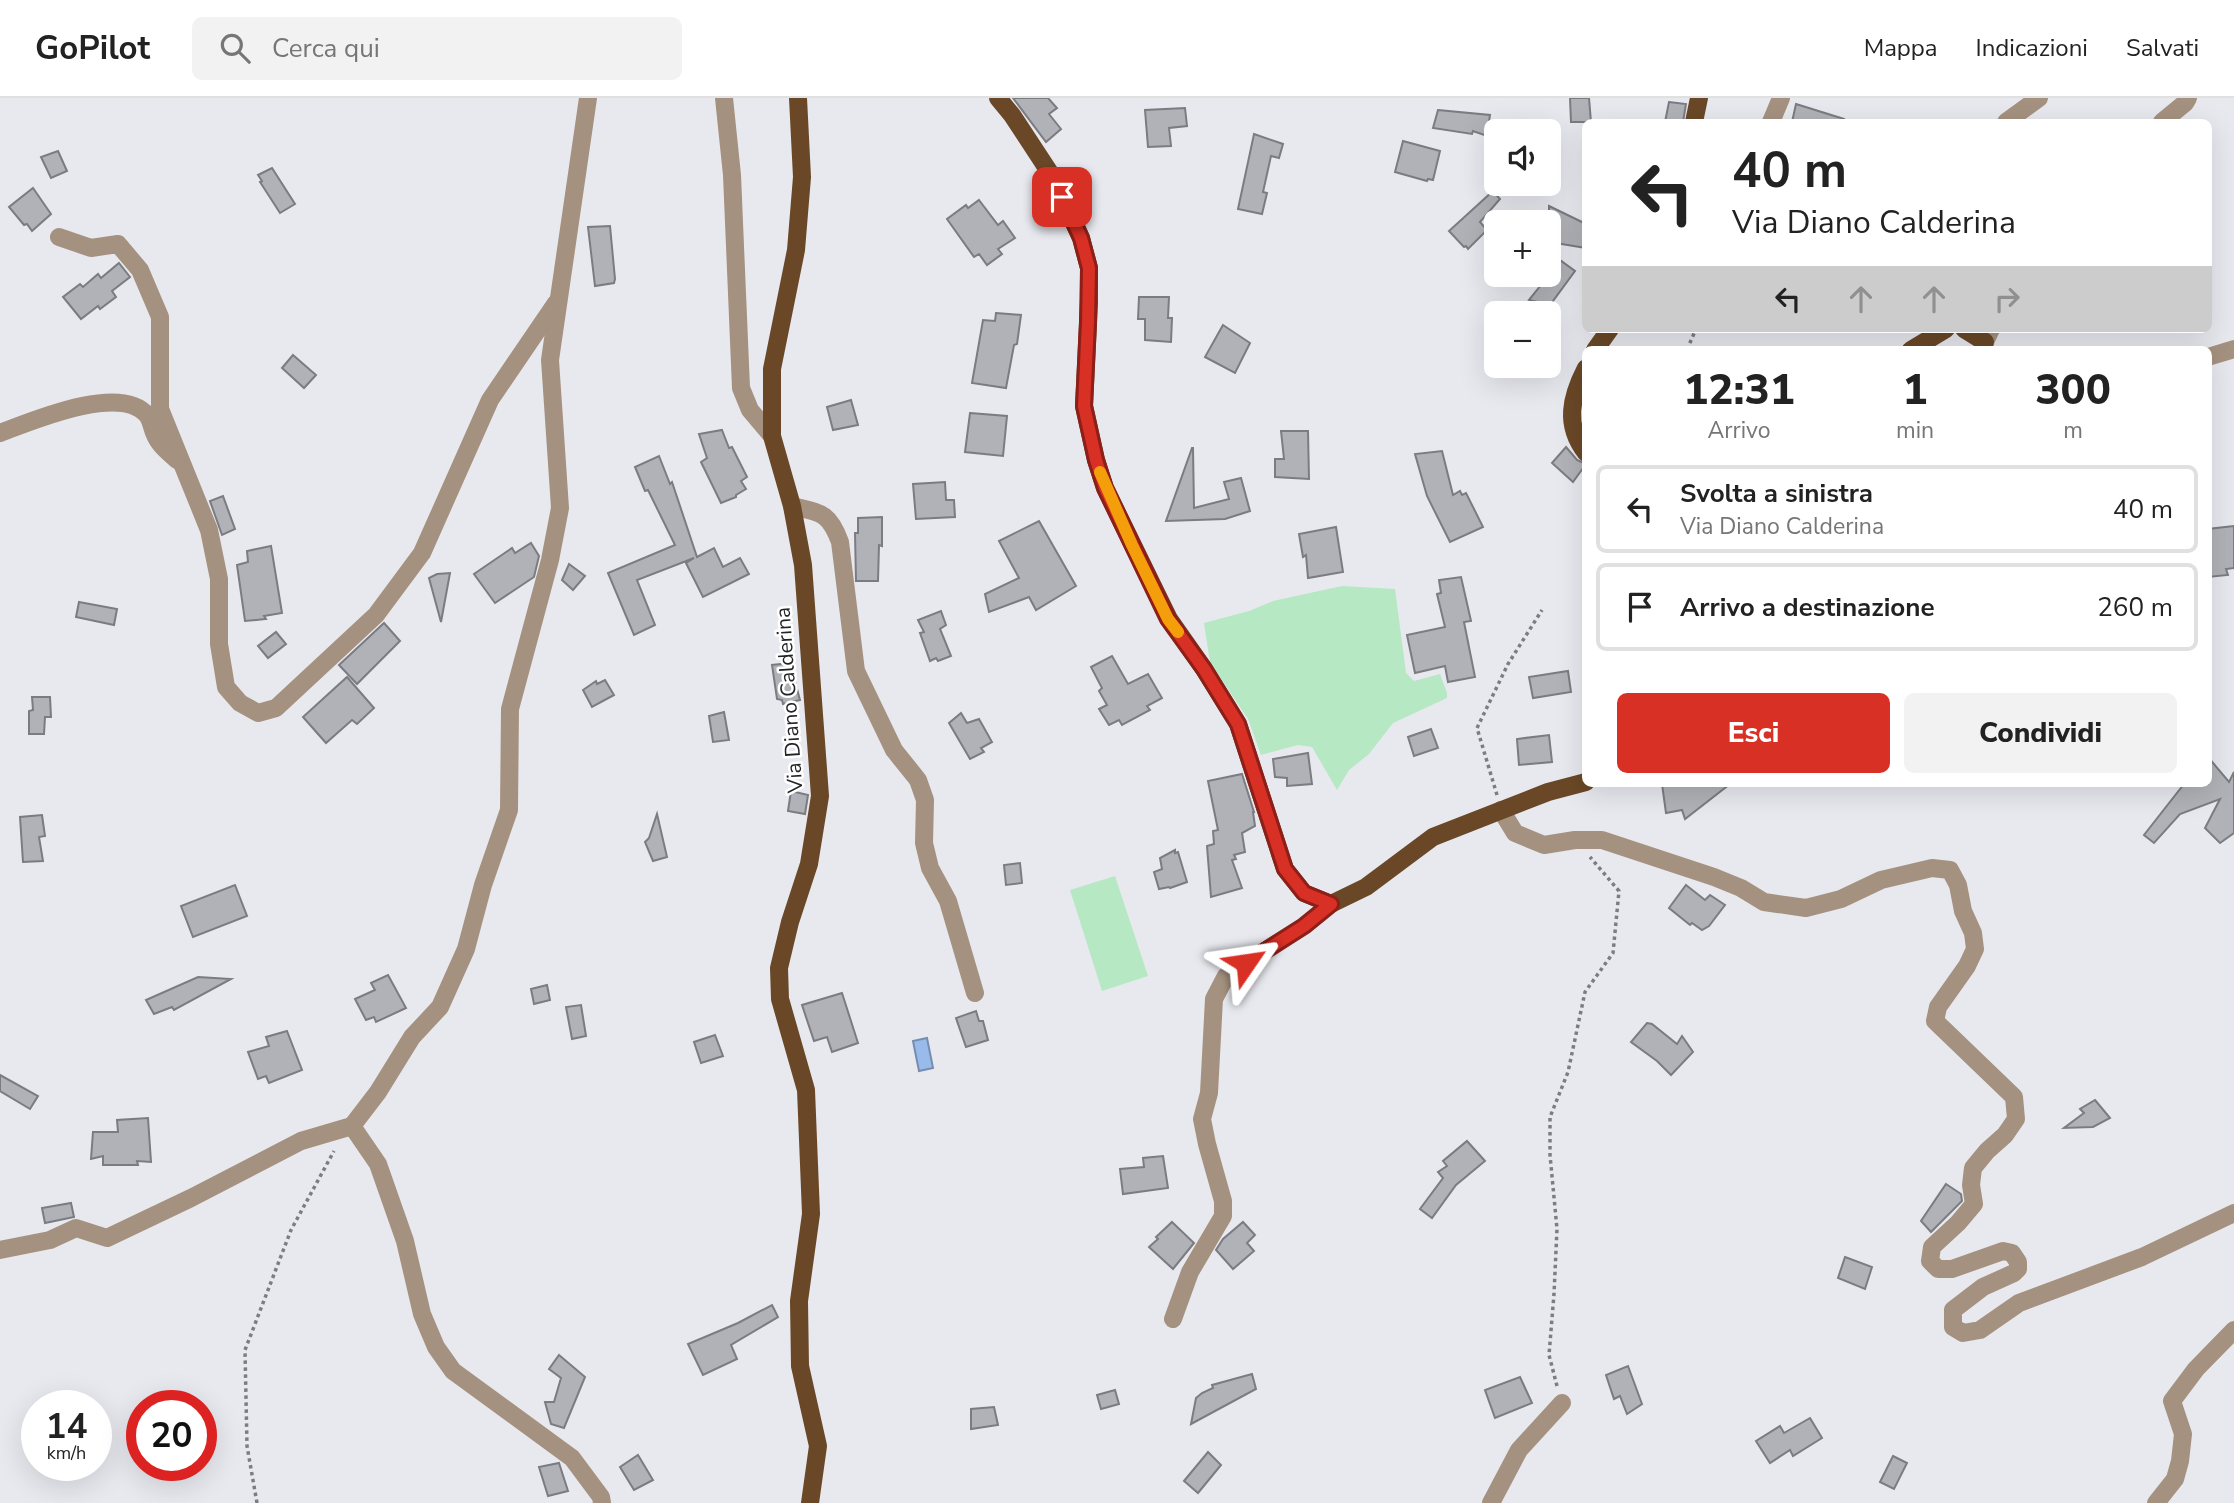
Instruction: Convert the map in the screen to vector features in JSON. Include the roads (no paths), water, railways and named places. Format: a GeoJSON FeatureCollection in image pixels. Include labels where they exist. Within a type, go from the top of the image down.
{"type":"FeatureCollection","features":[{"type":"Feature","properties":{"kind":"main road","name":"Via Diano Calderina"},"geometry":{"type":"LineString","coordinates":[[798,98],[802,177],[796,250],[772,369],[772,436],[792,506],[803,565],[820,796],[808,864],[779,968],[780,999],[806,1090],[811,1214],[799,1301],[800,1366],[818,1446],[810,1503]]}},
{"type":"Feature","properties":{"kind":"main road"},"geometry":{"type":"LineString","coordinates":[[998,98],[1054,179],[1081,238],[1089,268],[1084,406],[1105,488],[1168,619],[1204,669],[1238,724],[1285,869],[1304,893],[1331,904],[1366,887],[1433,837],[1548,792],[1582,783]]}},
{"type":"Feature","properties":{"kind":"main road"},"geometry":{"type":"LineString","coordinates":[[1696,119],[1699,98]]}},
{"type":"Feature","properties":{"kind":"main road"},"geometry":{"type":"LineString","coordinates":[[1918,346],[1939,333]]}},
{"type":"Feature","properties":{"kind":"main road"},"geometry":{"type":"LineString","coordinates":[[1582,375],[1574,389],[1571,423],[1582,445]]}},
{"type":"Feature","properties":{"kind":"street"},"geometry":{"type":"LineString","coordinates":[[0,1250],[51,1240],[76,1228],[107,1238],[301,1141],[352,1126],[378,1092],[412,1037],[440,1007],[466,949],[483,885],[509,810],[510,709],[550,560],[560,508],[550,360],[588,98]]}},
{"type":"Feature","properties":{"kind":"street"},"geometry":{"type":"LineString","coordinates":[[724,98],[732,175],[741,388],[750,410],[772,436]]}},
{"type":"Feature","properties":{"kind":"street"},"geometry":{"type":"LineString","coordinates":[[1772,119],[1781,98]]}},
{"type":"Feature","properties":{"kind":"street"},"geometry":{"type":"LineString","coordinates":[[2010,119],[2039,98]]}},
{"type":"Feature","properties":{"kind":"street"},"geometry":{"type":"LineString","coordinates":[[2166,119],[2188,98]]}},
{"type":"Feature","properties":{"kind":"street"},"geometry":{"type":"LineString","coordinates":[[59,237],[91,248],[118,244],[140,270],[160,317],[160,409],[209,530],[219,579],[219,643],[226,687],[240,703],[258,713],[276,708],[376,615],[422,553],[490,400],[558,300]]}},
{"type":"Feature","properties":{"kind":"street"},"geometry":{"type":"LineString","coordinates":[[2212,356],[2234,349]]}},
{"type":"Feature","properties":{"kind":"street"},"geometry":{"type":"LineString","coordinates":[[0,433],[69,408],[97,402],[132,405],[148,415],[156,439],[182,465]]}},
{"type":"Feature","properties":{"kind":"street"},"geometry":{"type":"LineString","coordinates":[[792,506],[819,512],[833,523],[840,542],[856,671],[894,750],[918,780],[925,800],[924,843],[930,867],[948,901],[975,993]]}},
{"type":"Feature","properties":{"kind":"street"},"geometry":{"type":"LineString","coordinates":[[1501,810],[1515,833],[1544,845],[1575,840],[1602,840],[1714,877],[1741,888],[1764,902],[1806,908],[1841,900],[1881,880],[1932,868],[1950,870],[1958,885],[1963,911],[1973,933],[1975,949],[1967,966],[1938,1007],[1936,1021],[2014,1097],[2016,1119],[2005,1135],[1973,1168],[1971,1185],[1974,1204],[1932,1247],[1930,1261],[1938,1269],[1952,1269],[2003,1251],[2012,1253],[2018,1262],[2018,1269],[2014,1273],[1983,1287],[1953,1310],[1953,1327],[1963,1333],[1980,1330],[2019,1303],[2142,1257],[2234,1213]]}},
{"type":"Feature","properties":{"kind":"street"},"geometry":{"type":"LineString","coordinates":[[1173,1319],[1190,1272],[1223,1216],[1223,1201],[1202,1119],[1209,1093],[1214,999],[1226,976],[1304,926],[1331,904]]}},
{"type":"Feature","properties":{"kind":"street"},"geometry":{"type":"LineString","coordinates":[[352,1126],[378,1164],[405,1241],[422,1314],[436,1347],[453,1371],[572,1458],[601,1497],[602,1503]]}},
{"type":"Feature","properties":{"kind":"street"},"geometry":{"type":"LineString","coordinates":[[2156,1503],[2175,1479],[2180,1461],[2183,1434],[2172,1401],[2196,1369],[2234,1329]]}},
{"type":"Feature","properties":{"kind":"street"},"geometry":{"type":"LineString","coordinates":[[1491,1503],[1519,1450],[1562,1403]]}},
{"type":"Feature","properties":{"kind":"water"},"geometry":{"type":"Polygon","coordinates":[[[927,1038],[933,1068],[919,1071],[913,1041],[927,1038]]]}}]}
